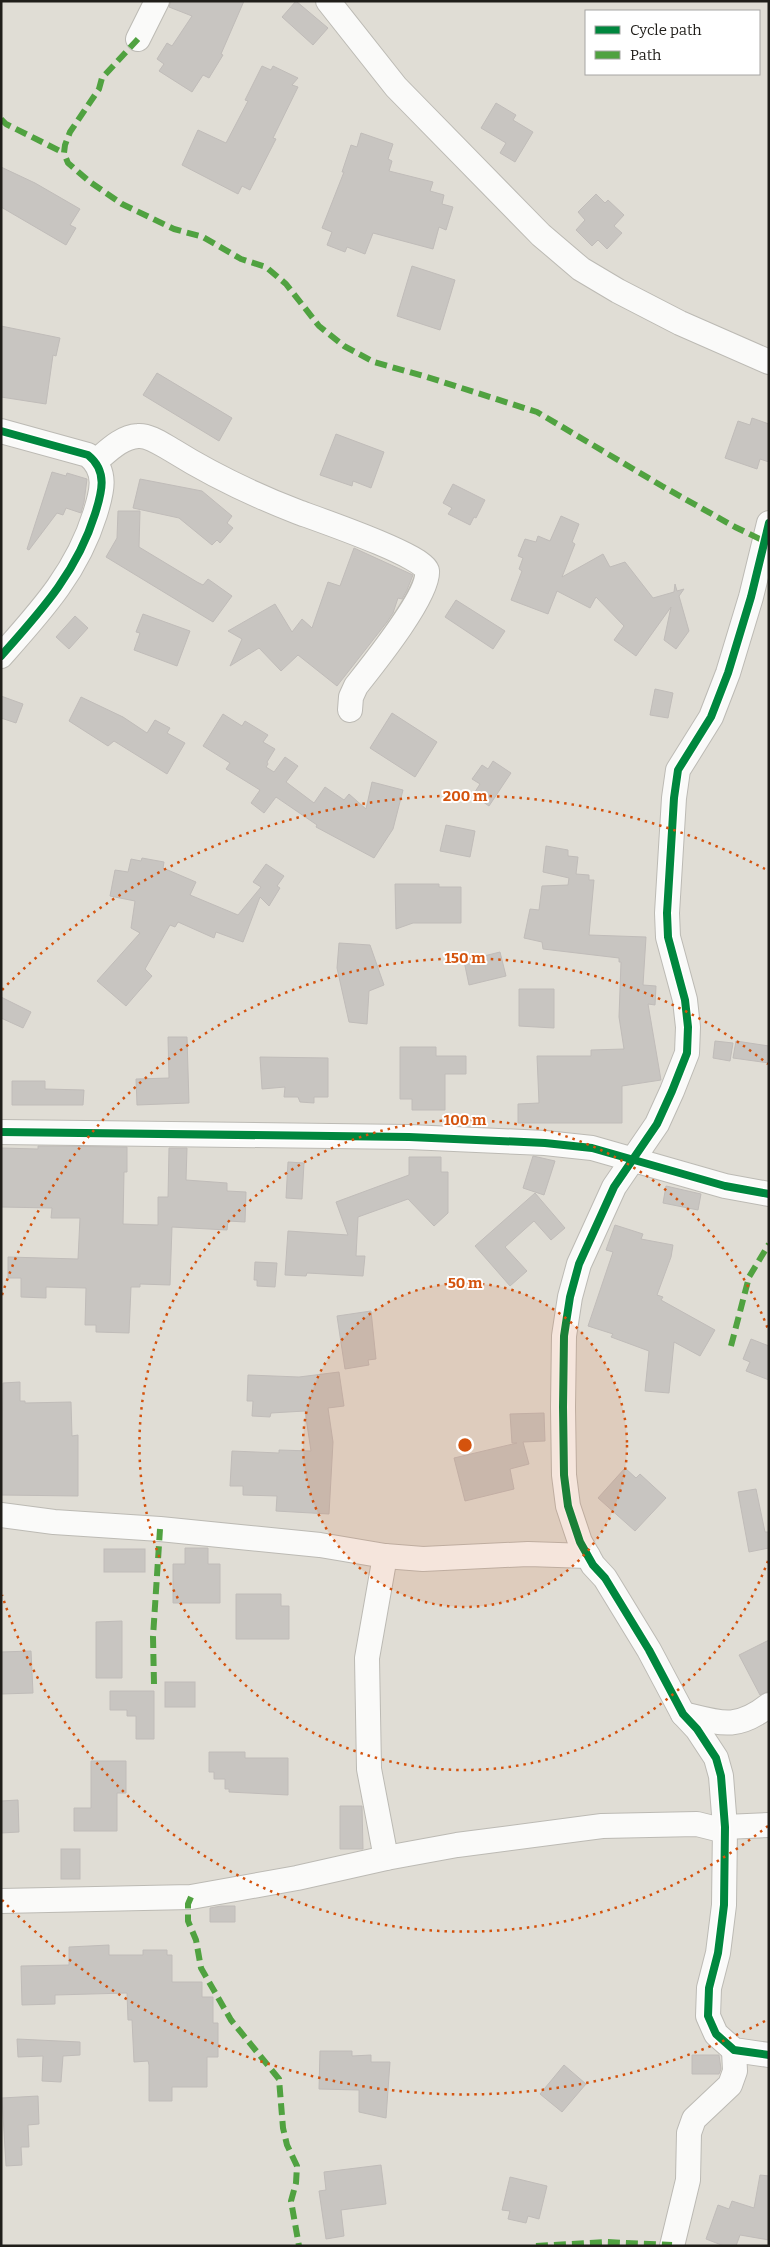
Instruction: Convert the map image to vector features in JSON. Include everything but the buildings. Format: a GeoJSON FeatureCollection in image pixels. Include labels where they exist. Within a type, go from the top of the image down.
{"type":"FeatureCollection","features":[{"type":"Feature","properties":{"kind":"street"},"geometry":{"type":"LineString","coordinates":[[138,39],[157,1]]}},
{"type":"Feature","properties":{"kind":"street"},"geometry":{"type":"LineString","coordinates":[[328,1],[396,87],[541,235],[581,269],[618,291],[680,323],[769,362]]}},
{"type":"Feature","properties":{"kind":"street"},"geometry":{"type":"LineString","coordinates":[[1,432],[88,455],[96,461],[101,471],[103,490],[77,561],[45,606],[1,656]]}},
{"type":"Feature","properties":{"kind":"street"},"geometry":{"type":"LineString","coordinates":[[96,461],[127,438],[140,436],[159,442],[208,472],[241,488],[396,550],[423,564],[427,569],[427,577],[411,610],[356,686],[351,697],[350,710]]}},
{"type":"Feature","properties":{"kind":"street"},"geometry":{"type":"LineString","coordinates":[[769,523],[766,554],[728,673],[711,716],[678,770],[674,798],[667,913],[668,937],[685,1000],[688,1027],[687,1053],[656,1124],[630,1160],[614,1187],[579,1264],[570,1296],[564,1336],[564,1474],[568,1506],[580,1542],[649,1650],[683,1714],[697,1729],[716,1758],[722,1776],[725,1829],[724,1905],[718,1953],[709,1988],[708,2016],[716,2034],[734,2050],[769,2054]]}},
{"type":"Feature","properties":{"kind":"street"},"geometry":{"type":"LineString","coordinates":[[1,1132],[409,1137],[545,1143],[592,1148],[725,1186],[769,1194]]}},
{"type":"Feature","properties":{"kind":"street"},"geometry":{"type":"LineString","coordinates":[[1,1515],[54,1522],[160,1529],[301,1543],[385,1556],[423,1559],[528,1554],[588,1556]]}},
{"type":"Feature","properties":{"kind":"street"},"geometry":{"type":"LineString","coordinates":[[385,1556],[367,1658],[369,1769],[386,1858]]}},
{"type":"Feature","properties":{"kind":"street"},"geometry":{"type":"LineString","coordinates":[[683,1714],[730,1724],[745,1720],[769,1705]]}},
{"type":"Feature","properties":{"kind":"street"},"geometry":{"type":"LineString","coordinates":[[1,1901],[191,1897],[297,1878],[386,1858],[457,1845],[602,1826],[697,1824],[725,1829],[769,1826]]}},
{"type":"Feature","properties":{"kind":"street"},"geometry":{"type":"LineString","coordinates":[[672,2246],[688,2180],[689,2133],[694,2119],[730,2085],[735,2071],[734,2050]]}},
{"type":"Feature","properties":{"kind":"marked path"},"geometry":{"type":"LineString","coordinates":[[138,39],[102,78],[99,89],[70,132],[65,145],[64,153],[68,163],[90,182],[122,204],[174,229],[203,237],[241,259],[266,267],[286,284],[319,326],[344,346],[374,362],[537,412],[662,486],[764,541]]}},
{"type":"Feature","properties":{"kind":"marked path"},"geometry":{"type":"LineString","coordinates":[[1,119],[6,124],[64,153]]}},
{"type":"Feature","properties":{"kind":"marked path"},"geometry":{"type":"LineString","coordinates":[[731,1346],[749,1277],[769,1244]]}},
{"type":"Feature","properties":{"kind":"marked path"},"geometry":{"type":"LineString","coordinates":[[154,1684],[153,1637],[160,1529]]}},
{"type":"Feature","properties":{"kind":"marked path"},"geometry":{"type":"LineString","coordinates":[[191,1897],[188,1904],[188,1921],[196,1940],[201,1968],[231,2020],[279,2079],[283,2128],[287,2145],[297,2166],[296,2183],[291,2201],[299,2246]]}},
{"type":"Feature","properties":{"kind":"marked path"},"geometry":{"type":"LineString","coordinates":[[536,2246],[606,2242],[672,2245]]}},
{"type":"Feature","properties":{"kind":"cycle path"},"geometry":{"type":"LineString","coordinates":[[1,431],[88,455],[99,468],[102,482],[98,506],[87,535],[68,573],[44,607],[1,656]]}},
{"type":"Feature","properties":{"kind":"cycle path"},"geometry":{"type":"LineString","coordinates":[[769,523],[751,597],[728,673],[711,717],[678,770],[674,798],[667,913],[668,937],[685,1000],[688,1027],[687,1053],[657,1124],[614,1187],[579,1264],[570,1297],[564,1336],[563,1407],[564,1475],[568,1506],[580,1542],[593,1565],[605,1578],[649,1650],[683,1714],[697,1729],[716,1758],[721,1776],[725,1827],[724,1905],[718,1953],[709,1988],[708,2016],[716,2034],[734,2050],[769,2055]]}},
{"type":"Feature","properties":{"kind":"cycle path"},"geometry":{"type":"LineString","coordinates":[[1,1132],[409,1137],[545,1143],[592,1148],[725,1186],[769,1194]]}}]}
